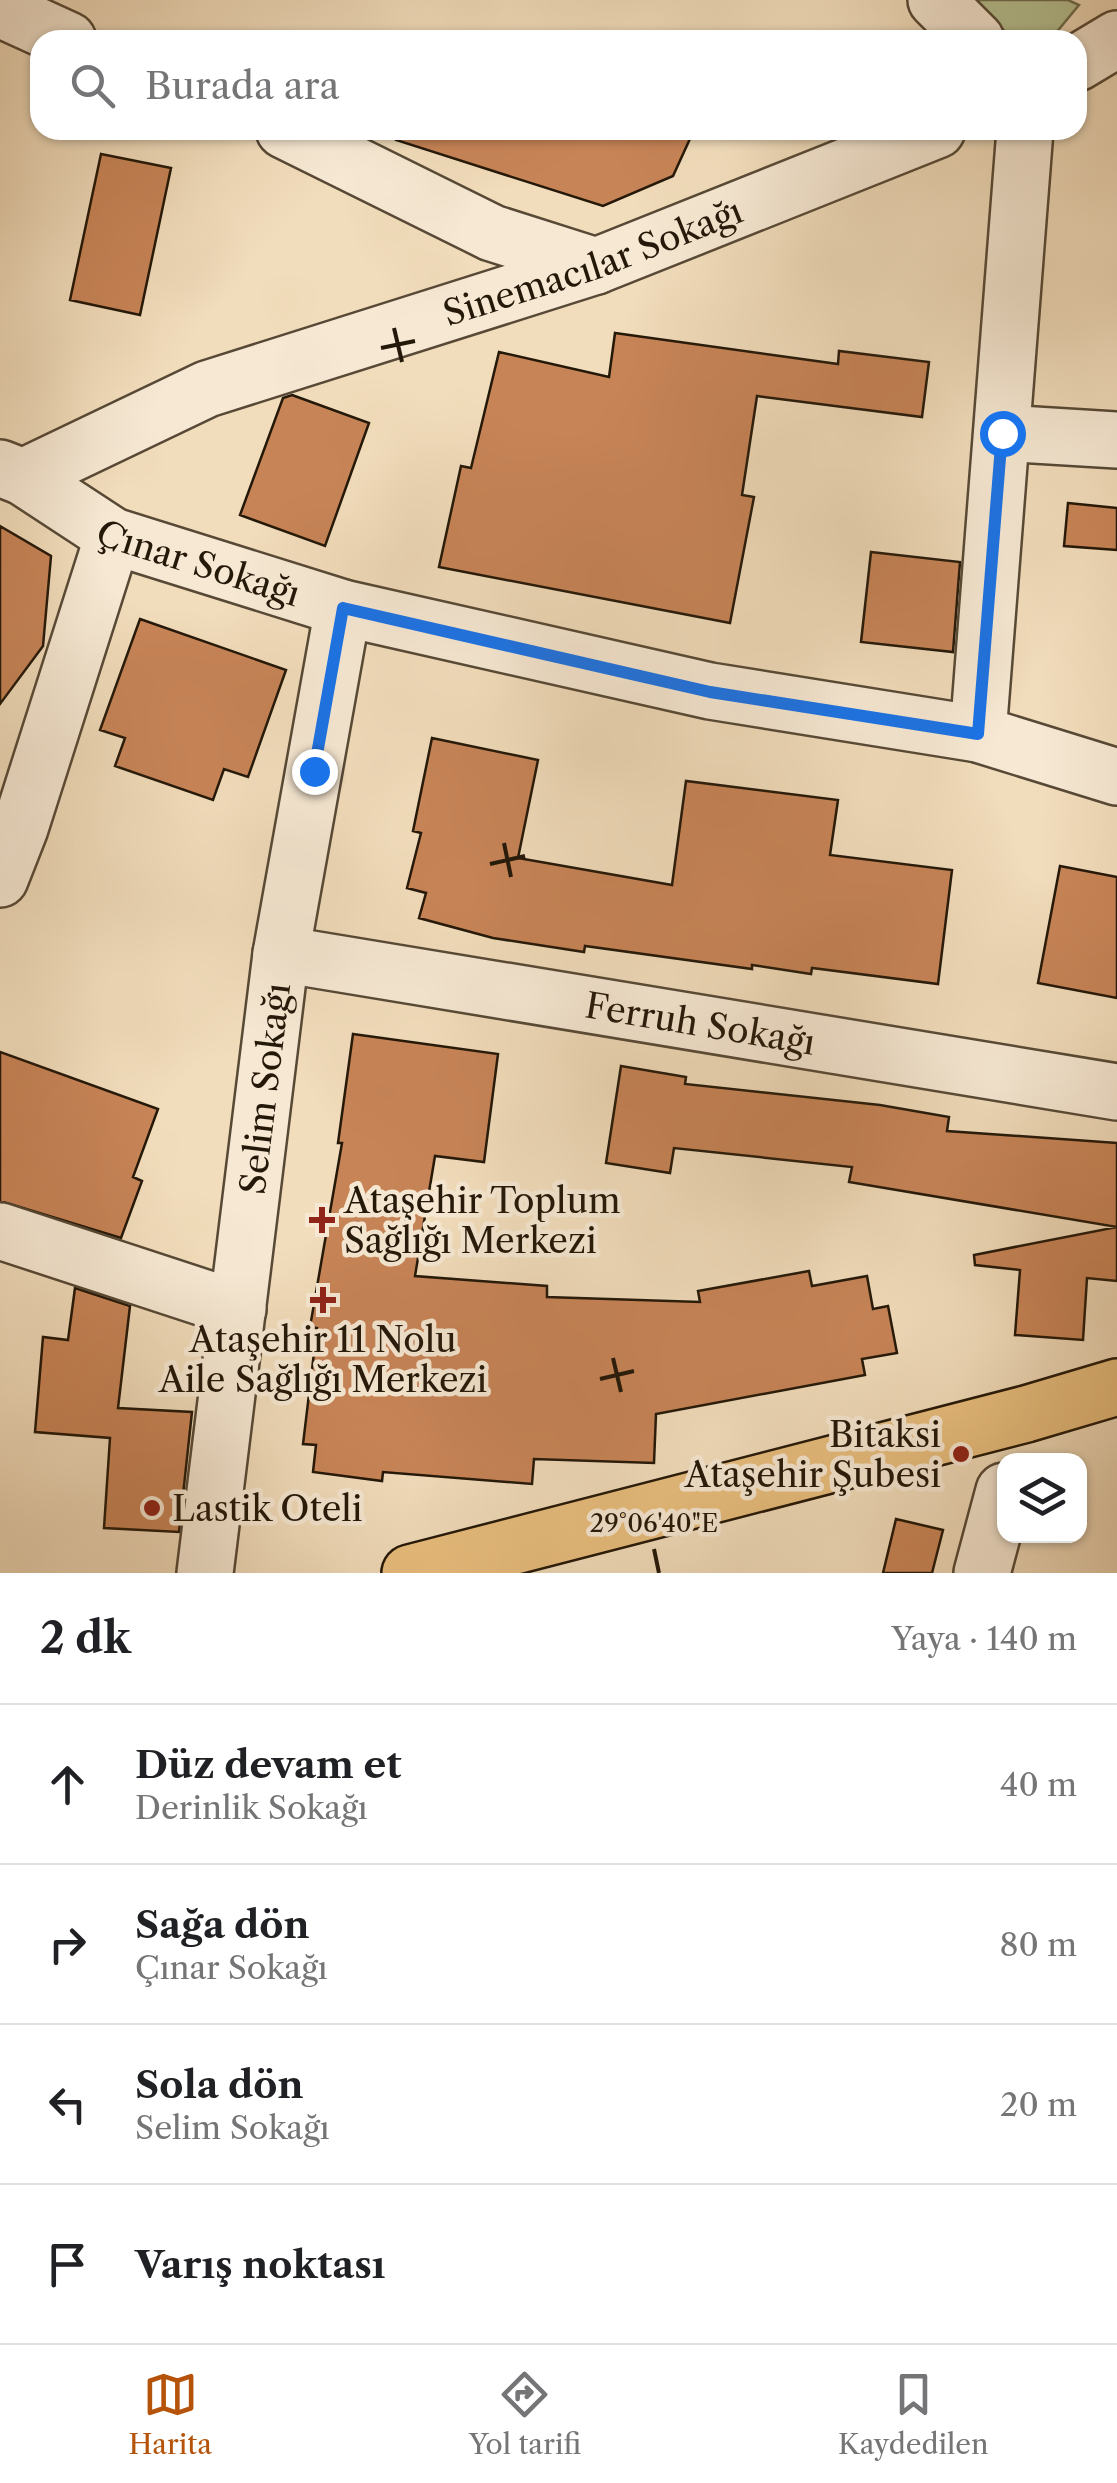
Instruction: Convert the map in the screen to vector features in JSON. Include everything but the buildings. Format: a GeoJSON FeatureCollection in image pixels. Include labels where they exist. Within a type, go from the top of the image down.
{"type":"FeatureCollection","features":[{"type":"Feature","properties":{"kind":"main road"},"geometry":{"type":"LineString","coordinates":[[410,1573],[1019,1438],[1117,1387]]}},
{"type":"Feature","properties":{"kind":"street"},"geometry":{"type":"LineString","coordinates":[[936,0],[966,30]]}},
{"type":"Feature","properties":{"kind":"street"},"geometry":{"type":"LineString","coordinates":[[0,9],[46,30]]}},
{"type":"Feature","properties":{"kind":"street"},"geometry":{"type":"LineString","coordinates":[[1087,58],[1117,40]]}},
{"type":"Feature","properties":{"kind":"street"},"geometry":{"type":"LineString","coordinates":[[304,140],[492,233],[596,266]]}},
{"type":"Feature","properties":{"kind":"street","name":"Sinemacılar Sokağı"},"geometry":{"type":"LineString","coordinates":[[11,473],[207,390],[596,266],[911,140]]}},
{"type":"Feature","properties":{"kind":"street"},"geometry":{"type":"LineString","coordinates":[[978,734],[1025,140]]}},
{"type":"Feature","properties":{"kind":"street"},"geometry":{"type":"LineString","coordinates":[[1002,433],[1117,440]]}},
{"type":"Feature","properties":{"kind":"street","name":"Çınar Sokağı"},"geometry":{"type":"LineString","coordinates":[[11,473],[113,536],[343,608],[710,692],[978,734],[1117,777]]}},
{"type":"Feature","properties":{"kind":"street"},"geometry":{"type":"LineString","coordinates":[[0,879],[20,828],[113,536]]}},
{"type":"Feature","properties":{"kind":"street","name":"Selim Sokağı"},"geometry":{"type":"LineString","coordinates":[[206,1573],[282,954],[343,608]]}},
{"type":"Feature","properties":{"kind":"street","name":"Ferruh Sokağı"},"geometry":{"type":"LineString","coordinates":[[282,954],[1117,1092]]}},
{"type":"Feature","properties":{"kind":"street"},"geometry":{"type":"LineString","coordinates":[[0,1230],[238,1308]]}},
{"type":"Feature","properties":{"kind":"street"},"geometry":{"type":"LineString","coordinates":[[982,1573],[997,1516]]}},
{"type":"Feature","properties":{"kind":"green space"},"geometry":{"type":"Polygon","coordinates":[[[969,0],[1068,0],[1079,5],[1058,30],[1004,30],[969,0]]]}},
{"type":"Feature","properties":{"kind":"place","name":"Ataşehir Toplum Sağlığı Merkezi"},"geometry":{"type":"Point","coordinates":[322,1220]}},
{"type":"Feature","properties":{"kind":"place","name":"Ataşehir 11 Nolu Aile Sağlığı Merkezi"},"geometry":{"type":"Point","coordinates":[323,1300]}},
{"type":"Feature","properties":{"kind":"place","name":"Bitaksi Ataşehir Şubesi"},"geometry":{"type":"Point","coordinates":[961,1454]}},
{"type":"Feature","properties":{"kind":"place","name":"Lastik Oteli"},"geometry":{"type":"Point","coordinates":[152,1508]}},
{"type":"Feature","properties":{"kind":"route"},"geometry":{"type":"LineString","coordinates":[[314,771],[343,608],[710,692],[978,734],[1002,433]]}}]}
